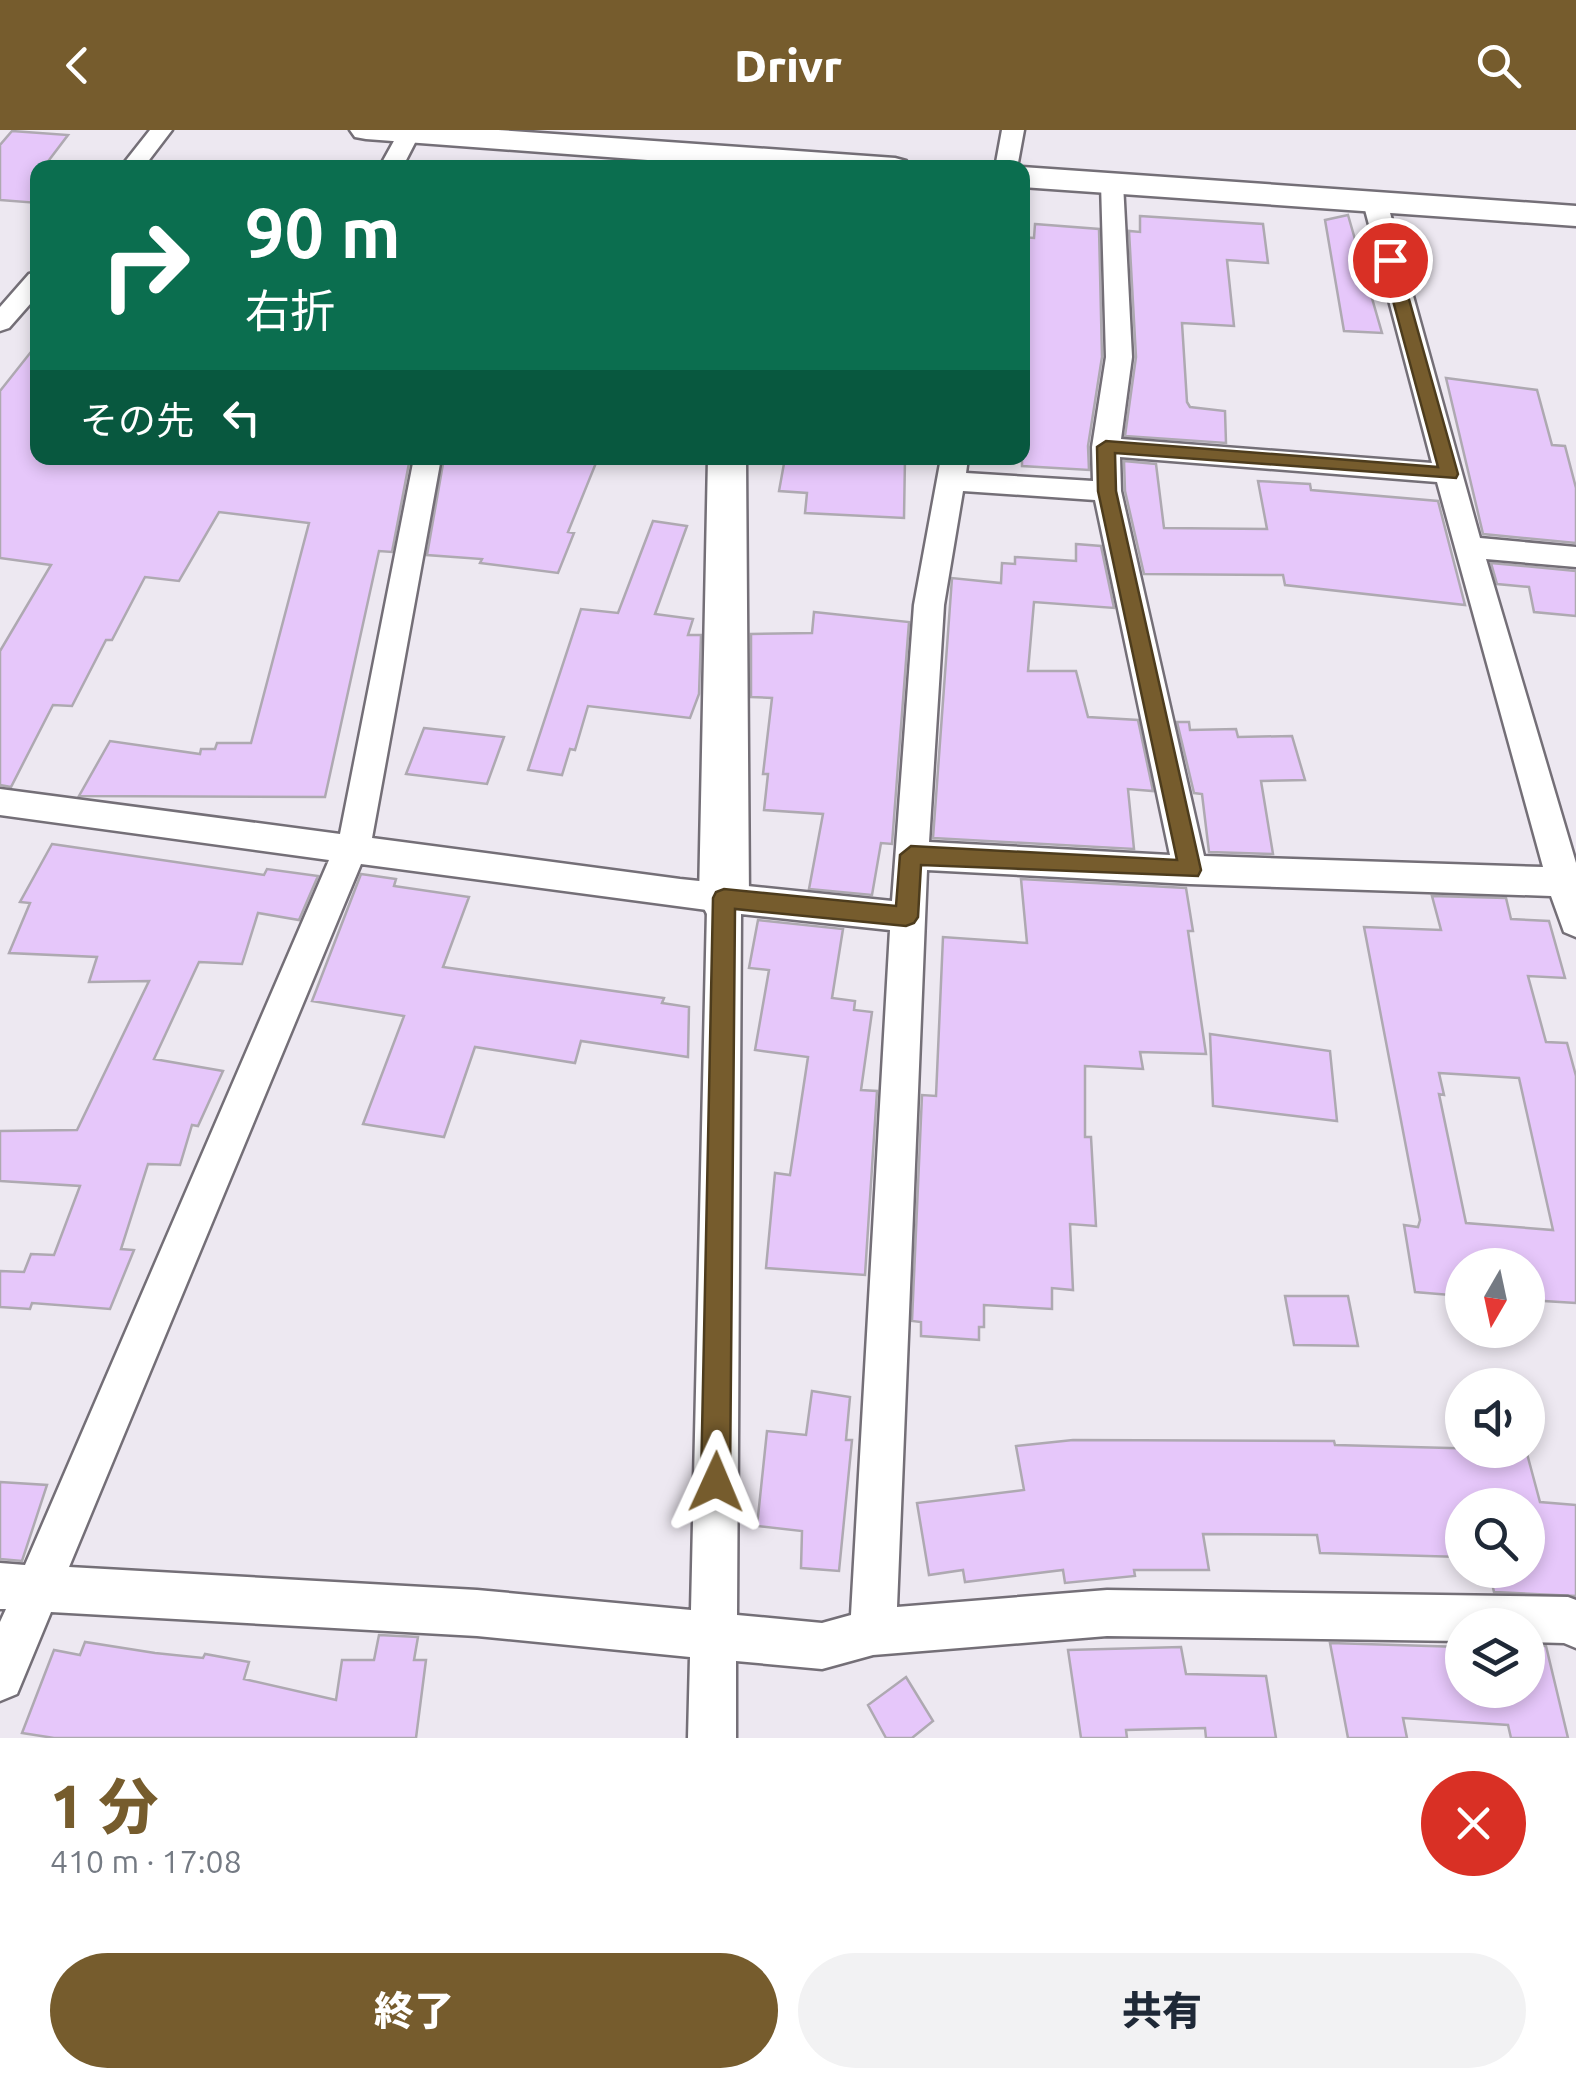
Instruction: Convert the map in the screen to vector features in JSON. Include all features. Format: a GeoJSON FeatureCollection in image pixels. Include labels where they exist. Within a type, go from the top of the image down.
{"type":"FeatureCollection","features":[{"type":"Feature","properties":{"kind":"street"},"geometry":{"type":"LineString","coordinates":[[137,160],[161,130]]}},
{"type":"Feature","properties":{"kind":"street"},"geometry":{"type":"LineString","coordinates":[[366,130],[731,151],[818,160]]}},
{"type":"Feature","properties":{"kind":"street"},"geometry":{"type":"LineString","coordinates":[[1007,160],[1013,130]]}},
{"type":"Feature","properties":{"kind":"street"},"geometry":{"type":"LineString","coordinates":[[396,160],[417,132]]}},
{"type":"Feature","properties":{"kind":"street"},"geometry":{"type":"LineString","coordinates":[[1030,178],[1576,216]]}},
{"type":"Feature","properties":{"kind":"street"},"geometry":{"type":"LineString","coordinates":[[1112,183],[1120,357],[1106,447],[1107,491],[1190,870]]}},
{"type":"Feature","properties":{"kind":"street"},"geometry":{"type":"LineString","coordinates":[[1375,202],[1468,547],[1576,922]]}},
{"type":"Feature","properties":{"kind":"street"},"geometry":{"type":"LineString","coordinates":[[1,319],[30,288]]}},
{"type":"Feature","properties":{"kind":"street"},"geometry":{"type":"LineString","coordinates":[[1,319],[30,321]]}},
{"type":"Feature","properties":{"kind":"street"},"geometry":{"type":"LineString","coordinates":[[1106,447],[1449,474]]}},
{"type":"Feature","properties":{"kind":"street"},"geometry":{"type":"LineString","coordinates":[[0,1676],[18,1587],[357,834],[427,465]]}},
{"type":"Feature","properties":{"kind":"street"},"geometry":{"type":"LineString","coordinates":[[712,1738],[728,465]]}},
{"type":"Feature","properties":{"kind":"street"},"geometry":{"type":"LineString","coordinates":[[874,1632],[906,917],[929,605],[953,469],[1107,491]]}},
{"type":"Feature","properties":{"kind":"street"},"geometry":{"type":"LineString","coordinates":[[1468,547],[1576,558]]}},
{"type":"Feature","properties":{"kind":"street"},"geometry":{"type":"LineString","coordinates":[[0,802],[724,898],[906,917]]}},
{"type":"Feature","properties":{"kind":"street"},"geometry":{"type":"LineString","coordinates":[[911,855],[1190,870],[1564,882]]}},
{"type":"Feature","properties":{"kind":"street"},"geometry":{"type":"LineString","coordinates":[[18,1587],[476,1613],[822,1646],[874,1632],[1107,1613],[1568,1620],[1576,1626]]}},
{"type":"Feature","properties":{"kind":"building"},"geometry":{"type":"Polygon","coordinates":[[[12,131],[68,135],[49,160],[30,160],[30,202],[0,200],[0,145],[12,131]]]}},
{"type":"Feature","properties":{"kind":"building"},"geometry":{"type":"Polygon","coordinates":[[[1348,215],[1382,333],[1344,331],[1325,220],[1348,215]]]}},
{"type":"Feature","properties":{"kind":"building"},"geometry":{"type":"Polygon","coordinates":[[[1140,216],[1263,224],[1268,263],[1227,260],[1234,326],[1182,323],[1187,402],[1190,407],[1225,411],[1226,443],[1125,436],[1136,357],[1129,231],[1140,232],[1140,216]]]}},
{"type":"Feature","properties":{"kind":"building"},"geometry":{"type":"Polygon","coordinates":[[[1035,224],[1099,229],[1102,357],[1088,446],[1089,470],[1022,466],[1030,465],[1030,238],[1034,238],[1035,224]]]}},
{"type":"Feature","properties":{"kind":"building"},"geometry":{"type":"Polygon","coordinates":[[[30,353],[30,465],[409,465],[392,552],[379,551],[325,797],[79,796],[110,741],[200,754],[201,749],[215,749],[217,743],[251,743],[309,523],[219,512],[179,581],[145,577],[72,706],[53,705],[11,787],[0,785],[0,651],[51,565],[0,558],[0,391],[30,353]]]}},
{"type":"Feature","properties":{"kind":"building"},"geometry":{"type":"Polygon","coordinates":[[[1446,378],[1537,390],[1552,445],[1565,446],[1576,488],[1576,543],[1483,534],[1446,378]]]}},
{"type":"Feature","properties":{"kind":"building"},"geometry":{"type":"Polygon","coordinates":[[[1124,461],[1156,464],[1164,528],[1267,529],[1258,481],[1310,484],[1311,490],[1438,501],[1465,605],[1285,585],[1283,575],[1144,574],[1125,491],[1124,461]]]}},
{"type":"Feature","properties":{"kind":"building"},"geometry":{"type":"Polygon","coordinates":[[[443,465],[595,465],[568,532],[574,533],[558,573],[480,563],[482,559],[427,555],[443,465]]]}},
{"type":"Feature","properties":{"kind":"building"},"geometry":{"type":"Polygon","coordinates":[[[784,465],[905,465],[904,518],[805,513],[807,493],[779,491],[784,465]]]}},
{"type":"Feature","properties":{"kind":"building"},"geometry":{"type":"Polygon","coordinates":[[[653,521],[687,526],[655,614],[693,619],[688,635],[701,635],[699,694],[690,718],[588,706],[575,750],[570,749],[562,775],[528,770],[581,609],[618,613],[653,521]]]}},
{"type":"Feature","properties":{"kind":"building"},"geometry":{"type":"Polygon","coordinates":[[[1076,544],[1101,546],[1114,608],[1034,602],[1028,671],[1076,671],[1088,717],[1138,720],[1153,791],[1128,789],[1134,849],[933,838],[952,578],[1001,583],[1002,563],[1015,564],[1015,557],[1076,561],[1076,544]]]}},
{"type":"Feature","properties":{"kind":"building"},"geometry":{"type":"Polygon","coordinates":[[[1491,563],[1576,571],[1576,616],[1534,612],[1529,587],[1497,584],[1491,563]]]}},
{"type":"Feature","properties":{"kind":"building"},"geometry":{"type":"Polygon","coordinates":[[[814,612],[909,622],[892,844],[881,843],[872,895],[809,889],[823,814],[764,810],[768,774],[763,774],[772,698],[751,697],[751,634],[812,633],[814,612]]]}},
{"type":"Feature","properties":{"kind":"building"},"geometry":{"type":"Polygon","coordinates":[[[1177,722],[1189,722],[1190,730],[1236,729],[1238,737],[1292,736],[1305,780],[1261,781],[1273,854],[1209,852],[1202,794],[1194,793],[1177,722]]]}},
{"type":"Feature","properties":{"kind":"building"},"geometry":{"type":"Polygon","coordinates":[[[424,728],[504,737],[487,784],[406,774],[424,728]]]}},
{"type":"Feature","properties":{"kind":"building"},"geometry":{"type":"Polygon","coordinates":[[[52,844],[264,875],[267,869],[318,876],[299,920],[258,913],[242,964],[199,962],[154,1059],[223,1071],[198,1126],[192,1125],[180,1165],[148,1164],[121,1249],[134,1250],[110,1309],[32,1303],[30,1309],[0,1307],[0,1271],[24,1272],[31,1254],[54,1255],[80,1186],[0,1181],[0,1131],[77,1130],[149,981],[89,982],[97,957],[9,953],[30,903],[20,902],[52,844]]]}},
{"type":"Feature","properties":{"kind":"building"},"geometry":{"type":"Polygon","coordinates":[[[361,874],[396,879],[394,886],[469,897],[443,967],[664,998],[662,1003],[689,1007],[688,1057],[581,1041],[575,1063],[475,1047],[444,1137],[363,1124],[404,1016],[312,1001],[361,874]]]}},
{"type":"Feature","properties":{"kind":"building"},"geometry":{"type":"Polygon","coordinates":[[[1021,879],[1186,888],[1193,931],[1188,931],[1206,1054],[1140,1052],[1143,1069],[1085,1066],[1085,1137],[1091,1137],[1096,1226],[1070,1224],[1073,1290],[1052,1288],[1052,1309],[984,1305],[984,1327],[979,1327],[979,1340],[921,1336],[921,1322],[912,1321],[922,1095],[936,1096],[943,937],[1027,943],[1021,879]]]}},
{"type":"Feature","properties":{"kind":"building"},"geometry":{"type":"Polygon","coordinates":[[[1432,896],[1506,898],[1511,919],[1549,921],[1565,978],[1528,976],[1546,1042],[1567,1043],[1576,1076],[1576,1303],[1545,1301],[1545,1248],[1445,1248],[1445,1295],[1415,1292],[1404,1225],[1418,1227],[1420,1220],[1364,927],[1441,930],[1432,896]],[[1439,1073],[1444,1095],[1439,1094],[1466,1223],[1553,1230],[1519,1078],[1439,1073]]]}},
{"type":"Feature","properties":{"kind":"building"},"geometry":{"type":"Polygon","coordinates":[[[758,920],[843,929],[832,998],[855,1001],[854,1010],[872,1012],[861,1090],[877,1091],[865,1275],[766,1268],[775,1173],[790,1175],[808,1057],[755,1050],[769,970],[749,968],[758,920]]]}},
{"type":"Feature","properties":{"kind":"building"},"geometry":{"type":"Polygon","coordinates":[[[1210,1034],[1330,1051],[1337,1121],[1213,1106],[1210,1034]]]}},
{"type":"Feature","properties":{"kind":"building"},"geometry":{"type":"Polygon","coordinates":[[[1285,1296],[1348,1296],[1358,1346],[1294,1345],[1285,1296]]]}},
{"type":"Feature","properties":{"kind":"building"},"geometry":{"type":"Polygon","coordinates":[[[812,1391],[850,1397],[846,1440],[852,1440],[839,1571],[801,1568],[802,1531],[757,1526],[767,1431],[806,1435],[812,1391]]]}},
{"type":"Feature","properties":{"kind":"building"},"geometry":{"type":"Polygon","coordinates":[[[1073,1440],[1334,1441],[1335,1445],[1445,1448],[1445,1468],[1531,1468],[1536,1488],[1445,1488],[1445,1557],[1320,1553],[1317,1535],[1203,1534],[1209,1570],[1134,1570],[1135,1576],[1065,1583],[1063,1570],[965,1582],[963,1570],[929,1575],[917,1503],[1024,1490],[1016,1446],[1073,1440]]]}},
{"type":"Feature","properties":{"kind":"building"},"geometry":{"type":"Polygon","coordinates":[[[0,1482],[47,1485],[22,1561],[0,1559],[0,1482]]]}},
{"type":"Feature","properties":{"kind":"building"},"geometry":{"type":"Polygon","coordinates":[[[1545,1502],[1576,1505],[1576,1596],[1494,1592],[1493,1588],[1545,1588],[1545,1502]]]}},
{"type":"Feature","properties":{"kind":"building"},"geometry":{"type":"Polygon","coordinates":[[[379,1635],[418,1637],[414,1660],[426,1660],[416,1738],[54,1738],[22,1733],[54,1650],[80,1655],[85,1642],[203,1658],[205,1654],[249,1662],[244,1679],[336,1700],[342,1660],[374,1660],[379,1635]]]}},
{"type":"Feature","properties":{"kind":"building"},"geometry":{"type":"Polygon","coordinates":[[[1330,1643],[1445,1646],[1445,1708],[1545,1708],[1546,1646],[1568,1738],[1511,1738],[1508,1725],[1403,1718],[1407,1738],[1348,1738],[1330,1643]]]}},
{"type":"Feature","properties":{"kind":"building"},"geometry":{"type":"Polygon","coordinates":[[[1181,1647],[1186,1674],[1266,1676],[1276,1738],[1206,1738],[1205,1728],[1126,1730],[1127,1738],[1081,1738],[1068,1650],[1181,1647]]]}},
{"type":"Feature","properties":{"kind":"building"},"geometry":{"type":"Polygon","coordinates":[[[906,1677],[933,1721],[912,1738],[886,1738],[868,1705],[906,1677]]]}},
{"type":"Feature","properties":{"kind":"route"},"geometry":{"type":"LineString","coordinates":[[716,1482],[724,898],[906,917],[911,855],[1190,870],[1107,491],[1106,447],[1449,474],[1390,260]]}}]}
